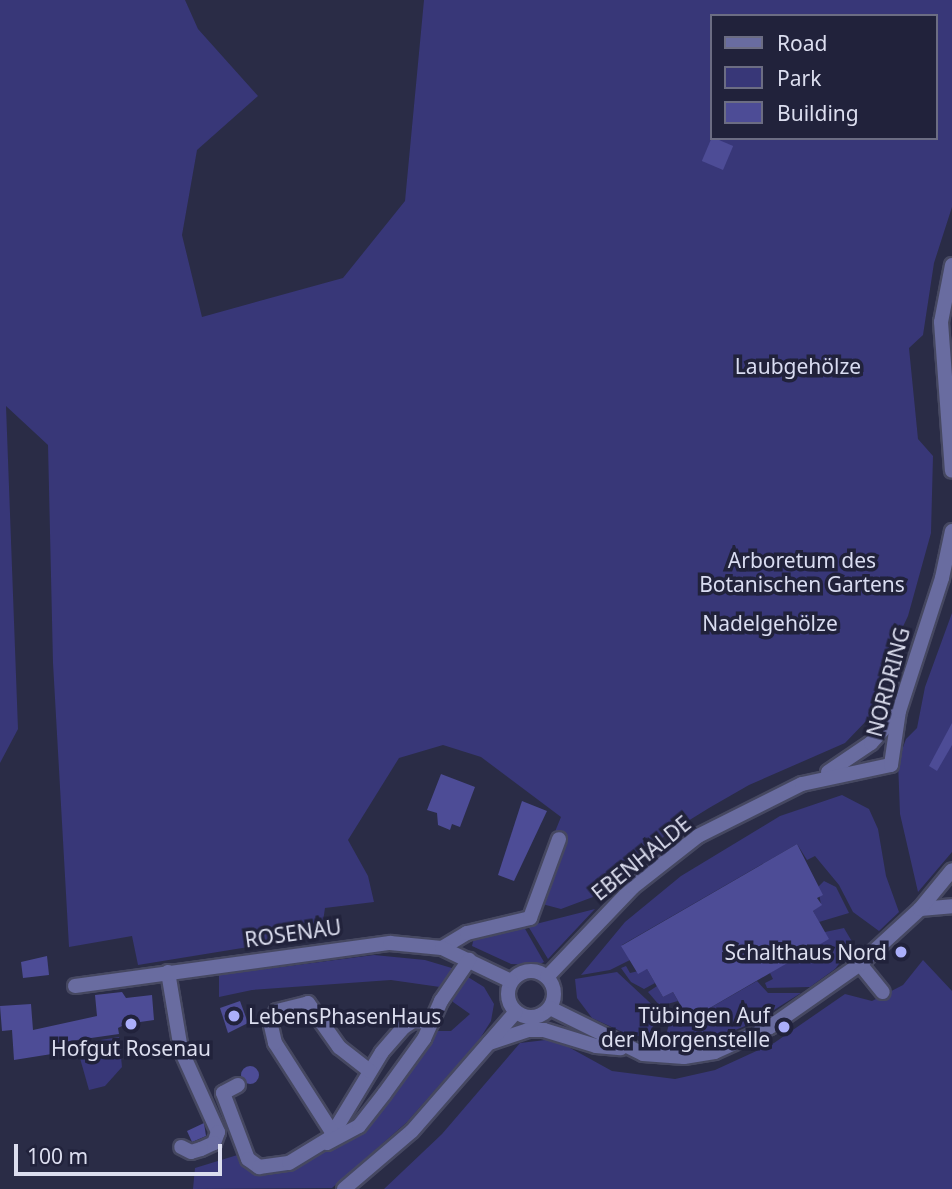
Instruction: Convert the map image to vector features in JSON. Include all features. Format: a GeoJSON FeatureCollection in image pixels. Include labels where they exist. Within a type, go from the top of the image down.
{"type":"FeatureCollection","features":[{"type":"Feature","properties":{"kind":"street"},"geometry":{"type":"LineString","coordinates":[[952,265],[941,322],[952,471]]}},
{"type":"Feature","properties":{"kind":"street","name":"NORDRING"},"geometry":{"type":"LineString","coordinates":[[891,765],[899,711],[942,578],[952,531]]}},
{"type":"Feature","properties":{"kind":"street","name":"EBENHALDE"},"geometry":{"type":"LineString","coordinates":[[547,977],[611,908],[674,853],[746,808],[817,778],[871,743],[899,711]]}},
{"type":"Feature","properties":{"kind":"street","name":"EBENHALDE"},"geometry":{"type":"LineString","coordinates":[[817,778],[891,765]]}},
{"type":"Feature","properties":{"kind":"street"},"geometry":{"type":"LineString","coordinates":[[442,948],[467,933],[530,918],[554,844]]}},
{"type":"Feature","properties":{"kind":"street"},"geometry":{"type":"LineString","coordinates":[[488,1043],[528,1030],[544,1030],[596,1046],[626,1049],[657,1057],[715,1052],[771,1027],[860,964],[920,909],[952,870]]}},
{"type":"Feature","properties":{"kind":"street"},"geometry":{"type":"LineString","coordinates":[[920,909],[952,906]]}},
{"type":"Feature","properties":{"kind":"street","name":"ROSENAU"},"geometry":{"type":"LineString","coordinates":[[75,986],[353,945],[390,943],[442,948],[511,981]]}},
{"type":"Feature","properties":{"kind":"street"},"geometry":{"type":"LineString","coordinates":[[238,1085],[223,1093],[240,1142],[252,1164],[266,1167],[289,1163],[329,1138],[359,1126],[432,1022],[469,960]]}},
{"type":"Feature","properties":{"kind":"street"},"geometry":{"type":"LineString","coordinates":[[860,964],[883,992]]}},
{"type":"Feature","properties":{"kind":"street"},"geometry":{"type":"LineString","coordinates":[[529,971],[547,977],[555,994],[550,1008],[531,1018],[515,1013],[508,1000],[511,981],[529,971]]}},
{"type":"Feature","properties":{"kind":"street"},"geometry":{"type":"LineString","coordinates":[[168,972],[181,1050],[218,1132],[214,1143],[201,1149],[191,1152],[181,1147]]}},
{"type":"Feature","properties":{"kind":"street"},"geometry":{"type":"LineString","coordinates":[[329,1138],[275,1043],[270,1023],[278,1011],[313,1005],[339,1047],[370,1072]]}},
{"type":"Feature","properties":{"kind":"street"},"geometry":{"type":"LineString","coordinates":[[550,1008],[626,1049]]}},
{"type":"Feature","properties":{"kind":"street"},"geometry":{"type":"LineString","coordinates":[[344,1189],[412,1131],[515,1013]]}},
{"type":"Feature","properties":{"kind":"street"},"geometry":{"type":"LineString","coordinates":[[329,1138],[370,1072],[404,1027],[413,1021],[432,1022]]}},
{"type":"Feature","properties":{"kind":"green space"},"geometry":{"type":"Polygon","coordinates":[[[0,0],[185,0],[198,29],[258,96],[197,150],[182,235],[202,317],[343,278],[405,201],[424,0],[952,0],[952,207],[934,263],[923,335],[909,348],[918,439],[933,456],[931,533],[908,616],[880,675],[882,694],[870,717],[845,743],[749,785],[709,808],[667,834],[593,897],[561,909],[527,900],[561,817],[481,757],[443,745],[399,758],[348,840],[368,876],[374,902],[325,908],[321,935],[138,965],[132,936],[69,947],[53,663],[48,445],[6,406],[18,729],[0,763],[0,0]]]}},
{"type":"Feature","properties":{"kind":"green space"},"geometry":{"type":"Polygon","coordinates":[[[952,613],[952,852],[918,892],[900,814],[898,761],[906,739],[917,728],[925,687],[952,613]]]}},
{"type":"Feature","properties":{"kind":"green space"},"geometry":{"type":"Polygon","coordinates":[[[842,795],[869,809],[878,829],[886,876],[899,912],[879,931],[853,912],[839,885],[815,856],[807,860],[797,844],[622,945],[630,960],[610,970],[581,975],[625,922],[681,876],[780,816],[842,795]]]}},
{"type":"Feature","properties":{"kind":"green space"},"geometry":{"type":"Polygon","coordinates":[[[824,881],[836,887],[849,913],[819,922],[813,911],[821,905],[818,887],[824,881]]]}},
{"type":"Feature","properties":{"kind":"green space"},"geometry":{"type":"Polygon","coordinates":[[[595,909],[548,959],[528,926],[595,909]]]}},
{"type":"Feature","properties":{"kind":"green space"},"geometry":{"type":"Polygon","coordinates":[[[524,927],[544,962],[538,965],[511,964],[472,946],[474,937],[524,927]]]}},
{"type":"Feature","properties":{"kind":"green space"},"geometry":{"type":"Polygon","coordinates":[[[844,928],[854,945],[835,969],[810,987],[767,988],[765,983],[773,979],[770,973],[825,932],[844,928]]]}},
{"type":"Feature","properties":{"kind":"green space"},"geometry":{"type":"Polygon","coordinates":[[[374,955],[425,960],[455,969],[484,987],[494,1004],[491,1021],[479,1040],[407,1122],[332,1188],[193,1189],[195,1168],[244,1153],[259,1167],[363,1129],[436,1031],[451,1031],[470,1014],[453,1002],[447,988],[391,980],[252,990],[219,997],[219,975],[374,955]]]}},
{"type":"Feature","properties":{"kind":"green space"},"geometry":{"type":"Polygon","coordinates":[[[923,960],[952,991],[952,1189],[384,1189],[442,1134],[520,1043],[554,1039],[612,1071],[675,1079],[715,1070],[774,1043],[845,994],[872,1001],[903,985],[923,960]]]}},
{"type":"Feature","properties":{"kind":"green space"},"geometry":{"type":"Polygon","coordinates":[[[626,966],[630,973],[647,969],[655,983],[644,989],[631,982],[621,968],[626,966]]]}},
{"type":"Feature","properties":{"kind":"green space"},"geometry":{"type":"Polygon","coordinates":[[[617,972],[661,1013],[647,1037],[629,1035],[592,1018],[577,998],[575,979],[617,972]]]}},
{"type":"Feature","properties":{"kind":"green space"},"geometry":{"type":"Polygon","coordinates":[[[757,981],[768,993],[801,993],[755,1022],[723,1035],[681,1041],[666,1035],[669,1024],[684,1012],[689,1020],[757,981]]]}},
{"type":"Feature","properties":{"kind":"green space"},"geometry":{"type":"Polygon","coordinates":[[[657,986],[663,997],[673,992],[678,1001],[660,1006],[648,992],[657,986]]]}},
{"type":"Feature","properties":{"kind":"green space"},"geometry":{"type":"Polygon","coordinates":[[[119,1037],[122,1067],[105,1086],[89,1090],[76,1044],[119,1037]]]}},
{"type":"Feature","properties":{"kind":"building"},"geometry":{"type":"Polygon","coordinates":[[[711,140],[719,140],[733,146],[723,170],[702,161],[711,140]]]}},
{"type":"Feature","properties":{"kind":"building"},"geometry":{"type":"Polygon","coordinates":[[[952,723],[952,745],[937,771],[929,766],[952,723]]]}},
{"type":"Feature","properties":{"kind":"building"},"geometry":{"type":"Polygon","coordinates":[[[441,774],[475,787],[460,827],[452,824],[450,830],[438,825],[437,813],[427,810],[441,774]]]}},
{"type":"Feature","properties":{"kind":"building"},"geometry":{"type":"Polygon","coordinates":[[[522,801],[547,811],[514,881],[498,875],[522,801]]]}},
{"type":"Feature","properties":{"kind":"building"},"geometry":{"type":"Polygon","coordinates":[[[797,844],[823,895],[817,898],[822,905],[813,911],[829,939],[689,1020],[673,992],[663,997],[647,969],[638,974],[621,946],[797,844]]]}},
{"type":"Feature","properties":{"kind":"building"},"geometry":{"type":"Polygon","coordinates":[[[47,956],[49,975],[23,978],[21,962],[47,956]]]}},
{"type":"Feature","properties":{"kind":"building"},"geometry":{"type":"Polygon","coordinates":[[[122,992],[126,998],[152,995],[154,1020],[126,1024],[118,1028],[119,1034],[56,1043],[58,1053],[14,1060],[12,1030],[2,1031],[0,1006],[31,1004],[33,1030],[97,1016],[95,995],[122,992]]]}},
{"type":"Feature","properties":{"kind":"building","name":"LebensPhasenHaus"},"geometry":{"type":"Polygon","coordinates":[[[240,1001],[248,1023],[228,1033],[220,1008],[240,1001]]]}},
{"type":"Feature","properties":{"kind":"building"},"geometry":{"type":"Polygon","coordinates":[[[246,1066],[254,1066],[259,1075],[257,1082],[246,1084],[241,1079],[241,1071],[246,1066]]]}},
{"type":"Feature","properties":{"kind":"building"},"geometry":{"type":"Polygon","coordinates":[[[204,1123],[206,1136],[192,1142],[187,1131],[204,1123]]]}},
{"type":"Feature","properties":{"kind":"place","name":"Schalthaus Nord"},"geometry":{"type":"Point","coordinates":[901,952]}},
{"type":"Feature","properties":{"kind":"place","name":"LebensPhasenHaus"},"geometry":{"type":"Point","coordinates":[234,1016]}},
{"type":"Feature","properties":{"kind":"place","name":"Hofgut Rosenau"},"geometry":{"type":"Point","coordinates":[131,1024]}},
{"type":"Feature","properties":{"kind":"place","name":"Tübingen Auf der Morgenstelle"},"geometry":{"type":"Point","coordinates":[784,1027]}},
{"type":"Feature","properties":{"kind":"park label","name":"Laubgehölze"},"geometry":{"type":"Point","coordinates":[798,366]}},
{"type":"Feature","properties":{"kind":"park label","name":"Arboretum des Botanischen Gartens"},"geometry":{"type":"Point","coordinates":[802,572]}},
{"type":"Feature","properties":{"kind":"park label","name":"Nadelgehölze"},"geometry":{"type":"Point","coordinates":[770,623]}}]}
